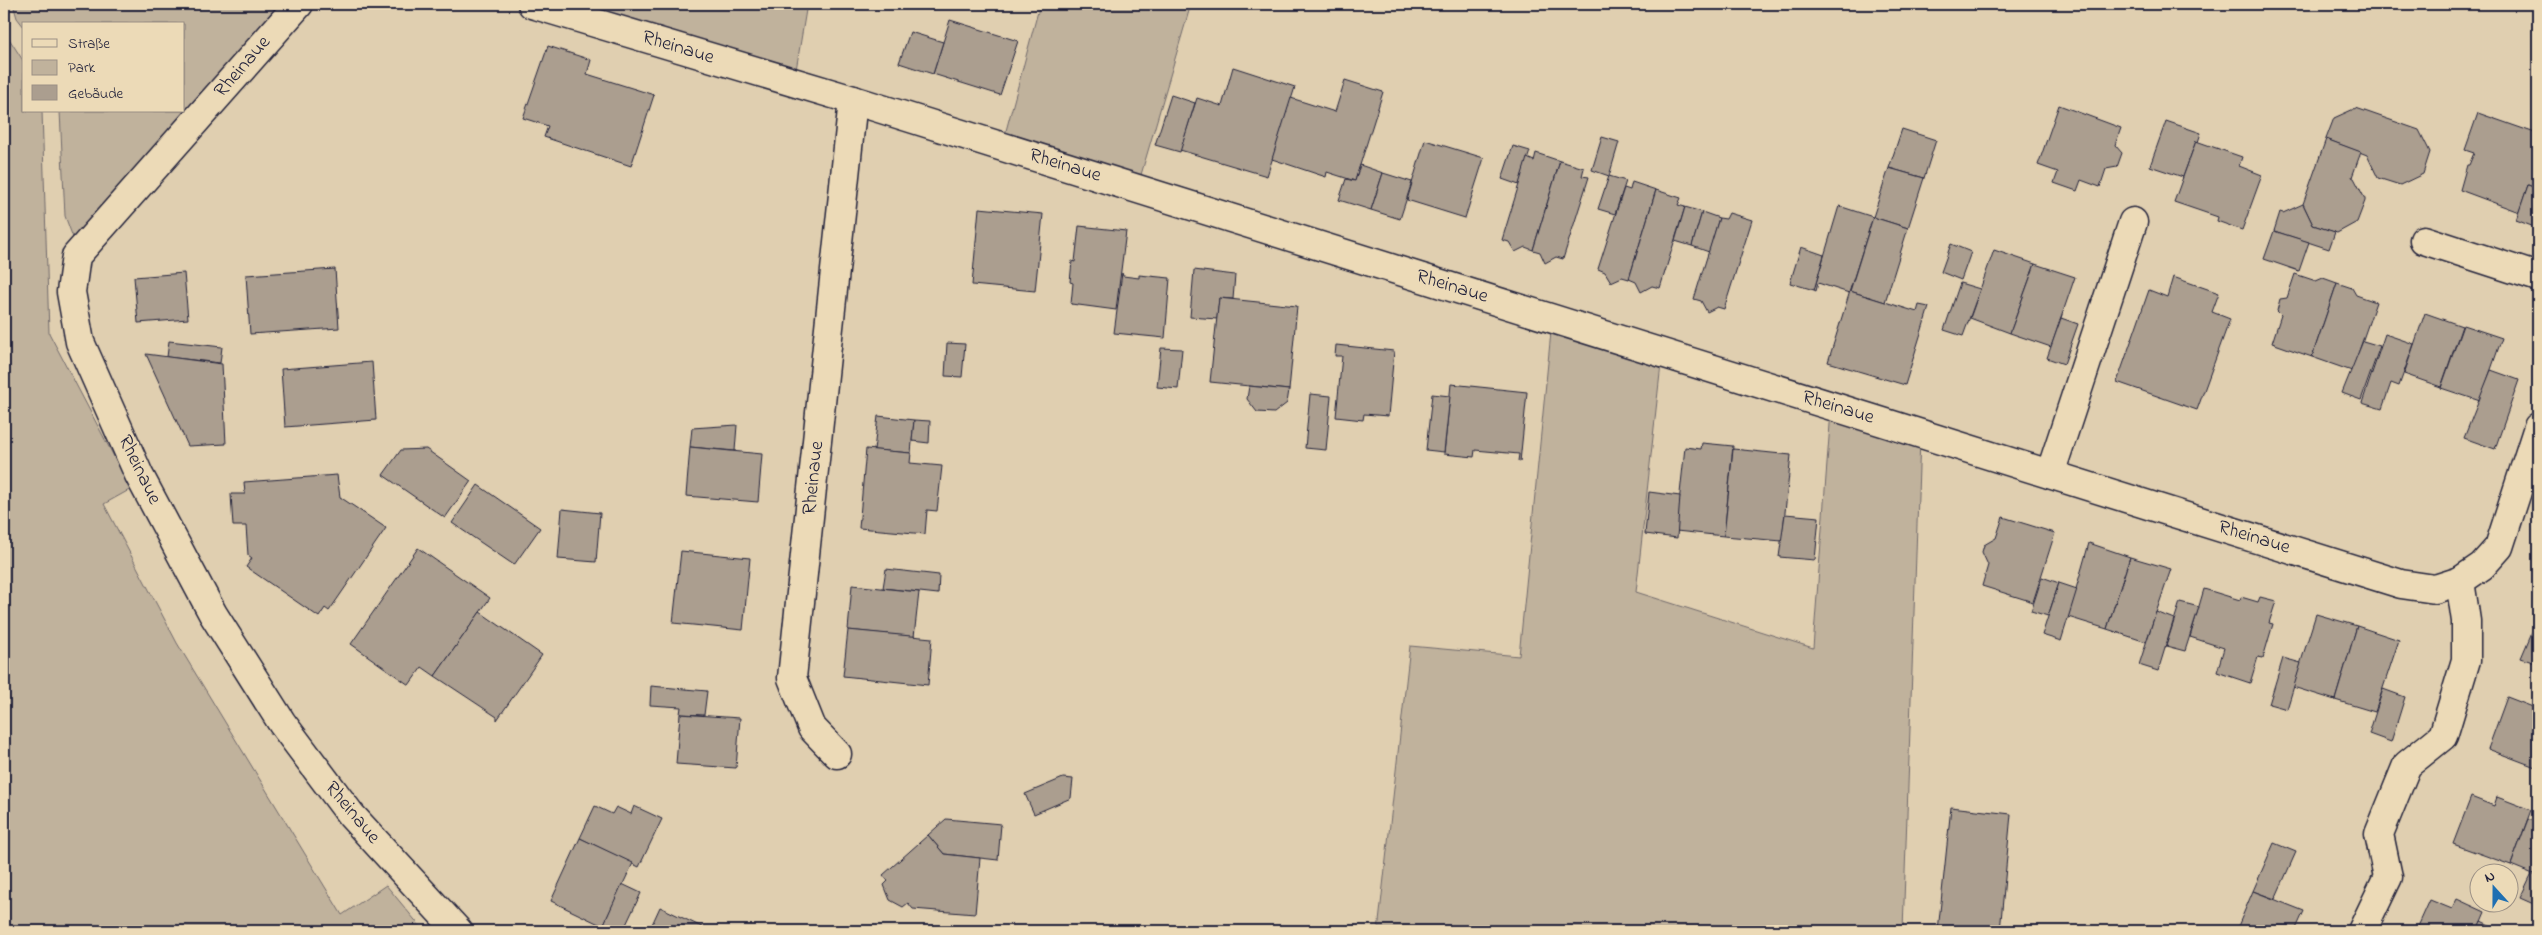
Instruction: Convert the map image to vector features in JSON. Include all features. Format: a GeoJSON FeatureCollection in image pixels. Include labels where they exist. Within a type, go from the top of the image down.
{"type":"FeatureCollection","features":[{"type":"Feature","properties":{"kind":"street","name":"Rheinaue"},"geometry":{"type":"LineString","coordinates":[[299,4],[76,256],[71,292],[80,342],[139,475],[214,614],[282,723],[351,815],[458,931]]}},
{"type":"Feature","properties":{"kind":"street","name":"Rheinaue"},"geometry":{"type":"LineString","coordinates":[[532,4],[854,100],[2401,584],[2435,589],[2460,580],[2482,566],[2499,547],[2538,427]]}},
{"type":"Feature","properties":{"kind":"street","name":"Rheinaue"},"geometry":{"type":"LineString","coordinates":[[838,754],[812,728],[792,678],[854,100]]}},
{"type":"Feature","properties":{"kind":"street"},"geometry":{"type":"LineString","coordinates":[[2050,474],[2133,222]]}},
{"type":"Feature","properties":{"kind":"street"},"geometry":{"type":"LineString","coordinates":[[2424,240],[2538,277]]}},
{"type":"Feature","properties":{"kind":"street"},"geometry":{"type":"LineString","coordinates":[[2362,931],[2388,877],[2379,834],[2407,765],[2443,736],[2466,660],[2466,621],[2460,580]]}},
{"type":"Feature","properties":{"kind":"green space"},"geometry":{"type":"Polygon","coordinates":[[[13,4],[295,4],[78,251],[65,216],[60,112],[185,112],[185,22],[22,22],[22,24],[17,18],[13,4]]]}},
{"type":"Feature","properties":{"kind":"green space"},"geometry":{"type":"Polygon","coordinates":[[[548,4],[807,4],[795,76],[548,4]]]}},
{"type":"Feature","properties":{"kind":"green space"},"geometry":{"type":"Polygon","coordinates":[[[1040,4],[1191,4],[1138,185],[1003,142],[1040,4]]]}},
{"type":"Feature","properties":{"kind":"green space"},"geometry":{"type":"Polygon","coordinates":[[[4,25],[6,34],[22,59],[22,112],[42,112],[49,333],[131,489],[104,504],[177,643],[342,915],[386,885],[424,931],[4,931],[4,25]]]}},
{"type":"Feature","properties":{"kind":"green space"},"geometry":{"type":"Polygon","coordinates":[[[1552,322],[1662,355],[1636,592],[1813,648],[1831,411],[1920,438],[1903,931],[1378,931],[1410,646],[1519,656],[1552,322]]]}},
{"type":"Feature","properties":{"kind":"building"},"geometry":{"type":"Polygon","coordinates":[[[950,20],[1018,41],[1000,95],[933,74],[950,20]]]}},
{"type":"Feature","properties":{"kind":"building"},"geometry":{"type":"Polygon","coordinates":[[[910,32],[943,42],[933,74],[899,63],[910,32]]]}},
{"type":"Feature","properties":{"kind":"building"},"geometry":{"type":"Polygon","coordinates":[[[548,46],[591,60],[587,74],[654,95],[631,166],[544,137],[548,126],[523,118],[548,46]]]}},
{"type":"Feature","properties":{"kind":"building"},"geometry":{"type":"Polygon","coordinates":[[[1233,67],[1295,87],[1267,176],[1180,150],[1197,98],[1222,106],[1233,67]]]}},
{"type":"Feature","properties":{"kind":"building"},"geometry":{"type":"Polygon","coordinates":[[[1345,80],[1383,92],[1355,181],[1327,172],[1326,177],[1272,159],[1291,98],[1335,112],[1345,80]]]}},
{"type":"Feature","properties":{"kind":"building"},"geometry":{"type":"Polygon","coordinates":[[[1171,95],[1195,103],[1180,152],[1155,145],[1171,95]]]}},
{"type":"Feature","properties":{"kind":"building"},"geometry":{"type":"Polygon","coordinates":[[[2059,105],[2121,128],[2115,145],[2122,153],[2117,167],[2106,169],[2100,187],[2081,180],[2077,191],[2054,183],[2058,172],[2038,165],[2059,105]]]}},
{"type":"Feature","properties":{"kind":"building"},"geometry":{"type":"Polygon","coordinates":[[[2356,108],[2419,130],[2430,152],[2423,174],[2400,185],[2378,178],[2367,155],[2326,139],[2334,118],[2356,108]]]}},
{"type":"Feature","properties":{"kind":"building"},"geometry":{"type":"Polygon","coordinates":[[[2478,113],[2538,134],[2538,189],[2528,185],[2519,212],[2460,190],[2467,165],[2469,165],[2474,153],[2465,150],[2478,113]]]}},
{"type":"Feature","properties":{"kind":"building"},"geometry":{"type":"Polygon","coordinates":[[[2166,121],[2201,133],[2198,142],[2196,141],[2183,177],[2150,166],[2166,121]]]}},
{"type":"Feature","properties":{"kind":"building"},"geometry":{"type":"Polygon","coordinates":[[[1902,129],[1936,140],[1924,178],[1889,168],[1902,129]]]}},
{"type":"Feature","properties":{"kind":"building"},"geometry":{"type":"Polygon","coordinates":[[[1602,137],[1619,142],[1609,176],[1592,170],[1602,137]]]}},
{"type":"Feature","properties":{"kind":"building"},"geometry":{"type":"Polygon","coordinates":[[[2326,139],[2361,152],[2352,177],[2365,201],[2357,222],[2337,233],[2313,225],[2303,204],[2326,139]]]}},
{"type":"Feature","properties":{"kind":"building"},"geometry":{"type":"Polygon","coordinates":[[[1425,140],[1484,158],[1465,218],[1407,200],[1425,140]]]}},
{"type":"Feature","properties":{"kind":"building"},"geometry":{"type":"Polygon","coordinates":[[[2196,141],[2242,157],[2239,166],[2262,175],[2242,230],[2217,221],[2218,217],[2174,202],[2196,141]]]}},
{"type":"Feature","properties":{"kind":"building"},"geometry":{"type":"Polygon","coordinates":[[[1513,146],[1530,151],[1519,185],[1502,179],[1513,146]]]}},
{"type":"Feature","properties":{"kind":"building"},"geometry":{"type":"Polygon","coordinates":[[[1536,153],[1560,161],[1533,250],[1525,247],[1515,252],[1509,242],[1502,240],[1527,158],[1534,161],[1536,153]]]}},
{"type":"Feature","properties":{"kind":"building"},"geometry":{"type":"Polygon","coordinates":[[[1560,161],[1584,168],[1582,176],[1589,177],[1563,259],[1556,257],[1545,263],[1540,252],[1533,250],[1560,161]]]}},
{"type":"Feature","properties":{"kind":"building"},"geometry":{"type":"Polygon","coordinates":[[[1360,165],[1383,173],[1371,210],[1339,200],[1346,179],[1355,181],[1360,165]]]}},
{"type":"Feature","properties":{"kind":"building"},"geometry":{"type":"Polygon","coordinates":[[[1889,168],[1924,178],[1908,228],[1873,217],[1889,168]]]}},
{"type":"Feature","properties":{"kind":"building"},"geometry":{"type":"Polygon","coordinates":[[[1383,173],[1412,182],[1400,219],[1371,210],[1383,173]]]}},
{"type":"Feature","properties":{"kind":"building"},"geometry":{"type":"Polygon","coordinates":[[[1609,176],[1626,181],[1615,214],[1598,209],[1609,176]]]}},
{"type":"Feature","properties":{"kind":"building"},"geometry":{"type":"Polygon","coordinates":[[[1632,182],[1656,190],[1629,279],[1622,277],[1611,282],[1605,272],[1598,269],[1624,188],[1630,190],[1632,182]]]}},
{"type":"Feature","properties":{"kind":"building"},"geometry":{"type":"Polygon","coordinates":[[[2528,185],[2538,189],[2537,228],[2516,220],[2528,185]]]}},
{"type":"Feature","properties":{"kind":"building"},"geometry":{"type":"Polygon","coordinates":[[[1656,190],[1681,198],[1678,205],[1685,207],[1660,288],[1652,286],[1641,292],[1636,282],[1629,279],[1656,190]]]}},
{"type":"Feature","properties":{"kind":"building"},"geometry":{"type":"Polygon","coordinates":[[[2303,204],[2313,225],[2335,232],[2329,249],[2274,231],[2280,212],[2283,213],[2303,204]]]}},
{"type":"Feature","properties":{"kind":"building"},"geometry":{"type":"Polygon","coordinates":[[[1839,206],[1873,217],[1849,293],[1818,283],[1816,291],[1814,290],[1839,206]]]}},
{"type":"Feature","properties":{"kind":"building"},"geometry":{"type":"Polygon","coordinates":[[[1685,207],[1702,212],[1692,246],[1675,241],[1685,207]]]}},
{"type":"Feature","properties":{"kind":"building"},"geometry":{"type":"Polygon","coordinates":[[[979,208],[1043,214],[1035,291],[972,285],[979,208]]]}},
{"type":"Feature","properties":{"kind":"building"},"geometry":{"type":"Polygon","coordinates":[[[1702,212],[1719,218],[1709,252],[1692,246],[1702,212]]]}},
{"type":"Feature","properties":{"kind":"building"},"geometry":{"type":"Polygon","coordinates":[[[1729,213],[1752,220],[1724,309],[1717,307],[1707,312],[1701,301],[1694,299],[1719,218],[1726,219],[1729,213]]]}},
{"type":"Feature","properties":{"kind":"building"},"geometry":{"type":"Polygon","coordinates":[[[1873,217],[1908,228],[1885,302],[1850,291],[1873,217]]]}},
{"type":"Feature","properties":{"kind":"building"},"geometry":{"type":"Polygon","coordinates":[[[1079,226],[1126,231],[1116,310],[1071,304],[1073,283],[1070,282],[1072,261],[1075,262],[1079,226]]]}},
{"type":"Feature","properties":{"kind":"building"},"geometry":{"type":"Polygon","coordinates":[[[2274,231],[2309,242],[2299,271],[2264,259],[2274,231]]]}},
{"type":"Feature","properties":{"kind":"building"},"geometry":{"type":"Polygon","coordinates":[[[1951,244],[1971,252],[1961,280],[1941,272],[1951,244]]]}},
{"type":"Feature","properties":{"kind":"building"},"geometry":{"type":"Polygon","coordinates":[[[1801,247],[1824,255],[1814,290],[1790,283],[1801,247]]]}},
{"type":"Feature","properties":{"kind":"building"},"geometry":{"type":"Polygon","coordinates":[[[1994,250],[2035,264],[2010,333],[1970,318],[1994,250]]]}},
{"type":"Feature","properties":{"kind":"building"},"geometry":{"type":"Polygon","coordinates":[[[2035,264],[2075,277],[2051,347],[2010,333],[2035,264]]]}},
{"type":"Feature","properties":{"kind":"building"},"geometry":{"type":"Polygon","coordinates":[[[335,269],[339,328],[250,334],[246,275],[335,269]]]}},
{"type":"Feature","properties":{"kind":"building"},"geometry":{"type":"Polygon","coordinates":[[[1194,270],[1235,275],[1233,299],[1219,298],[1217,319],[1190,317],[1194,270]]]}},
{"type":"Feature","properties":{"kind":"building"},"geometry":{"type":"Polygon","coordinates":[[[184,273],[188,319],[138,323],[134,277],[184,273]]]}},
{"type":"Feature","properties":{"kind":"building"},"geometry":{"type":"Polygon","coordinates":[[[1122,273],[1123,276],[1139,278],[1139,275],[1170,278],[1165,338],[1114,333],[1122,273]]]}},
{"type":"Feature","properties":{"kind":"building"},"geometry":{"type":"Polygon","coordinates":[[[2295,274],[2316,281],[2323,278],[2337,283],[2312,357],[2272,343],[2281,315],[2277,311],[2280,299],[2287,298],[2295,274]]]}},
{"type":"Feature","properties":{"kind":"building"},"geometry":{"type":"Polygon","coordinates":[[[2173,277],[2219,293],[2212,312],[2230,319],[2197,410],[2117,382],[2149,290],[2167,297],[2173,277]]]}},
{"type":"Feature","properties":{"kind":"building"},"geometry":{"type":"Polygon","coordinates":[[[1960,283],[1980,289],[1963,336],[1944,330],[1960,283]]]}},
{"type":"Feature","properties":{"kind":"building"},"geometry":{"type":"Polygon","coordinates":[[[2337,283],[2352,288],[2356,295],[2376,302],[2352,371],[2312,357],[2337,283]]]}},
{"type":"Feature","properties":{"kind":"building"},"geometry":{"type":"Polygon","coordinates":[[[1850,291],[1917,312],[1919,305],[1929,307],[1905,385],[1828,362],[1850,291]]]}},
{"type":"Feature","properties":{"kind":"building"},"geometry":{"type":"Polygon","coordinates":[[[1219,298],[1297,306],[1289,390],[1210,382],[1219,298]]]}},
{"type":"Feature","properties":{"kind":"building"},"geometry":{"type":"Polygon","coordinates":[[[2425,313],[2462,326],[2441,387],[2404,374],[2425,313]]]}},
{"type":"Feature","properties":{"kind":"building"},"geometry":{"type":"Polygon","coordinates":[[[2061,318],[2078,324],[2064,364],[2047,358],[2061,318]]]}},
{"type":"Feature","properties":{"kind":"building"},"geometry":{"type":"Polygon","coordinates":[[[2463,325],[2502,338],[2480,401],[2441,388],[2463,325]]]}},
{"type":"Feature","properties":{"kind":"building"},"geometry":{"type":"Polygon","coordinates":[[[2385,334],[2414,344],[2399,386],[2391,383],[2382,409],[2362,403],[2385,334]]]}},
{"type":"Feature","properties":{"kind":"building"},"geometry":{"type":"Polygon","coordinates":[[[169,341],[222,347],[220,363],[167,357],[169,341]]]}},
{"type":"Feature","properties":{"kind":"building"},"geometry":{"type":"Polygon","coordinates":[[[2363,341],[2380,346],[2361,400],[2342,393],[2363,341]]]}},
{"type":"Feature","properties":{"kind":"building"},"geometry":{"type":"Polygon","coordinates":[[[947,343],[965,344],[962,377],[945,376],[947,343]]]}},
{"type":"Feature","properties":{"kind":"building"},"geometry":{"type":"Polygon","coordinates":[[[1336,345],[1394,351],[1388,416],[1364,414],[1363,420],[1336,417],[1342,356],[1335,356],[1336,345]]]}},
{"type":"Feature","properties":{"kind":"building"},"geometry":{"type":"Polygon","coordinates":[[[1161,348],[1182,349],[1178,389],[1157,387],[1161,348]]]}},
{"type":"Feature","properties":{"kind":"building"},"geometry":{"type":"Polygon","coordinates":[[[146,354],[222,364],[226,444],[188,446],[146,354]]]}},
{"type":"Feature","properties":{"kind":"building"},"geometry":{"type":"Polygon","coordinates":[[[372,362],[376,420],[285,427],[281,369],[372,362]]]}},
{"type":"Feature","properties":{"kind":"building"},"geometry":{"type":"Polygon","coordinates":[[[2491,370],[2519,380],[2495,449],[2464,438],[2491,370]]]}},
{"type":"Feature","properties":{"kind":"building"},"geometry":{"type":"Polygon","coordinates":[[[1451,384],[1527,392],[1520,462],[1518,461],[1519,454],[1475,450],[1474,457],[1444,454],[1451,384]]]}},
{"type":"Feature","properties":{"kind":"building"},"geometry":{"type":"Polygon","coordinates":[[[1249,386],[1289,390],[1287,403],[1274,413],[1257,412],[1247,399],[1249,386]]]}},
{"type":"Feature","properties":{"kind":"building"},"geometry":{"type":"Polygon","coordinates":[[[1310,394],[1331,396],[1326,450],[1305,448],[1310,394]]]}},
{"type":"Feature","properties":{"kind":"building"},"geometry":{"type":"Polygon","coordinates":[[[1432,394],[1450,396],[1444,452],[1426,450],[1432,394]]]}},
{"type":"Feature","properties":{"kind":"building"},"geometry":{"type":"Polygon","coordinates":[[[878,416],[914,420],[911,453],[874,450],[878,416]]]}},
{"type":"Feature","properties":{"kind":"building"},"geometry":{"type":"Polygon","coordinates":[[[914,420],[930,421],[929,443],[912,441],[914,420]]]}},
{"type":"Feature","properties":{"kind":"building"},"geometry":{"type":"Polygon","coordinates":[[[737,425],[735,451],[690,447],[692,428],[737,425]]]}},
{"type":"Feature","properties":{"kind":"building"},"geometry":{"type":"Polygon","coordinates":[[[1702,443],[1733,446],[1724,536],[1676,531],[1685,447],[1701,449],[1702,443]]]}},
{"type":"Feature","properties":{"kind":"building"},"geometry":{"type":"Polygon","coordinates":[[[690,447],[762,454],[758,502],[686,496],[690,447]]]}},
{"type":"Feature","properties":{"kind":"building"},"geometry":{"type":"Polygon","coordinates":[[[426,449],[471,481],[445,518],[383,475],[401,450],[426,449]]]}},
{"type":"Feature","properties":{"kind":"building"},"geometry":{"type":"Polygon","coordinates":[[[866,449],[911,453],[910,463],[942,466],[937,511],[927,510],[925,534],[859,528],[866,449]]]}},
{"type":"Feature","properties":{"kind":"building"},"geometry":{"type":"Polygon","coordinates":[[[1733,449],[1791,455],[1782,541],[1724,536],[1733,449]]]}},
{"type":"Feature","properties":{"kind":"building"},"geometry":{"type":"Polygon","coordinates":[[[337,475],[340,497],[386,528],[329,611],[325,608],[319,617],[246,567],[252,558],[248,555],[246,526],[233,526],[231,494],[245,494],[244,482],[337,475]]]}},
{"type":"Feature","properties":{"kind":"building"},"geometry":{"type":"Polygon","coordinates":[[[478,485],[540,528],[514,565],[452,523],[478,485]]]}},
{"type":"Feature","properties":{"kind":"building"},"geometry":{"type":"Polygon","coordinates":[[[1649,492],[1680,496],[1677,538],[1645,534],[1649,492]]]}},
{"type":"Feature","properties":{"kind":"building"},"geometry":{"type":"Polygon","coordinates":[[[562,509],[600,513],[596,562],[558,559],[562,509]]]}},
{"type":"Feature","properties":{"kind":"building"},"geometry":{"type":"Polygon","coordinates":[[[1785,514],[1819,517],[1815,560],[1779,557],[1785,514]]]}},
{"type":"Feature","properties":{"kind":"building"},"geometry":{"type":"Polygon","coordinates":[[[2003,517],[2055,533],[2033,602],[1982,586],[1988,565],[1982,552],[1984,545],[1996,538],[2003,517]]]}},
{"type":"Feature","properties":{"kind":"building"},"geometry":{"type":"Polygon","coordinates":[[[2089,543],[2130,557],[2107,629],[2068,617],[2089,543]]]}},
{"type":"Feature","properties":{"kind":"building"},"geometry":{"type":"Polygon","coordinates":[[[418,548],[490,598],[435,676],[422,667],[409,685],[351,644],[418,548]]]}},
{"type":"Feature","properties":{"kind":"building"},"geometry":{"type":"Polygon","coordinates":[[[681,551],[750,558],[743,630],[673,623],[681,551]]]}},
{"type":"Feature","properties":{"kind":"building"},"geometry":{"type":"Polygon","coordinates":[[[2130,557],[2171,569],[2146,642],[2107,629],[2130,557]]]}},
{"type":"Feature","properties":{"kind":"building"},"geometry":{"type":"Polygon","coordinates":[[[886,569],[939,575],[938,594],[883,588],[886,569]]]}},
{"type":"Feature","properties":{"kind":"building"},"geometry":{"type":"Polygon","coordinates":[[[2042,577],[2059,583],[2048,616],[2031,611],[2042,577]]]}},
{"type":"Feature","properties":{"kind":"building"},"geometry":{"type":"Polygon","coordinates":[[[2059,583],[2077,589],[2061,641],[2042,635],[2059,583]]]}},
{"type":"Feature","properties":{"kind":"building"},"geometry":{"type":"Polygon","coordinates":[[[852,585],[919,592],[914,637],[848,630],[852,585]]]}},
{"type":"Feature","properties":{"kind":"building"},"geometry":{"type":"Polygon","coordinates":[[[2204,589],[2240,600],[2241,597],[2258,602],[2260,597],[2276,601],[2269,623],[2273,624],[2263,658],[2258,657],[2250,683],[2217,672],[2224,648],[2190,637],[2204,589]]]}},
{"type":"Feature","properties":{"kind":"building"},"geometry":{"type":"Polygon","coordinates":[[[2180,602],[2199,607],[2185,651],[2166,646],[2180,602]]]}},
{"type":"Feature","properties":{"kind":"building"},"geometry":{"type":"Polygon","coordinates":[[[480,612],[542,655],[497,720],[497,717],[435,676],[480,612]]]}},
{"type":"Feature","properties":{"kind":"building"},"geometry":{"type":"Polygon","coordinates":[[[2156,612],[2174,619],[2158,671],[2139,665],[2156,612]]]}},
{"type":"Feature","properties":{"kind":"building"},"geometry":{"type":"Polygon","coordinates":[[[2316,614],[2357,626],[2335,700],[2293,687],[2316,614]]]}},
{"type":"Feature","properties":{"kind":"building"},"geometry":{"type":"Polygon","coordinates":[[[2538,618],[2538,664],[2521,658],[2538,618]]]}},
{"type":"Feature","properties":{"kind":"building"},"geometry":{"type":"Polygon","coordinates":[[[2357,626],[2399,640],[2375,712],[2335,700],[2357,626]]]}},
{"type":"Feature","properties":{"kind":"building"},"geometry":{"type":"Polygon","coordinates":[[[848,630],[932,638],[928,685],[843,676],[848,630]]]}},
{"type":"Feature","properties":{"kind":"building"},"geometry":{"type":"Polygon","coordinates":[[[2283,658],[2301,663],[2287,709],[2269,704],[2283,658]]]}},
{"type":"Feature","properties":{"kind":"building"},"geometry":{"type":"Polygon","coordinates":[[[651,686],[707,691],[704,715],[680,714],[681,707],[650,705],[651,686]]]}},
{"type":"Feature","properties":{"kind":"building"},"geometry":{"type":"Polygon","coordinates":[[[2383,689],[2405,697],[2391,742],[2369,734],[2383,689]]]}},
{"type":"Feature","properties":{"kind":"building"},"geometry":{"type":"Polygon","coordinates":[[[2507,697],[2538,709],[2538,768],[2488,749],[2507,697]]]}},
{"type":"Feature","properties":{"kind":"building"},"geometry":{"type":"Polygon","coordinates":[[[680,714],[740,718],[736,768],[676,764],[680,714]]]}},
{"type":"Feature","properties":{"kind":"building"},"geometry":{"type":"Polygon","coordinates":[[[1063,778],[1073,779],[1071,798],[1034,814],[1025,794],[1063,778]]]}},
{"type":"Feature","properties":{"kind":"building"},"geometry":{"type":"Polygon","coordinates":[[[2471,797],[2494,806],[2497,797],[2531,810],[2512,862],[2503,862],[2453,844],[2471,797]]]}},
{"type":"Feature","properties":{"kind":"building"},"geometry":{"type":"Polygon","coordinates":[[[595,806],[612,814],[616,807],[631,814],[634,806],[662,819],[639,867],[580,838],[595,806]]]}},
{"type":"Feature","properties":{"kind":"building"},"geometry":{"type":"Polygon","coordinates":[[[1951,807],[2011,814],[2000,931],[1938,931],[1951,807]]]}},
{"type":"Feature","properties":{"kind":"building"},"geometry":{"type":"Polygon","coordinates":[[[946,819],[1001,824],[998,860],[944,854],[928,835],[946,819]]]}},
{"type":"Feature","properties":{"kind":"building"},"geometry":{"type":"Polygon","coordinates":[[[2528,819],[2538,823],[2538,876],[2520,869],[2520,862],[2512,862],[2528,819]]]}},
{"type":"Feature","properties":{"kind":"building"},"geometry":{"type":"Polygon","coordinates":[[[928,835],[944,854],[980,858],[975,914],[913,909],[908,903],[903,907],[890,900],[884,885],[888,881],[883,875],[928,835]]]}},
{"type":"Feature","properties":{"kind":"building"},"geometry":{"type":"Polygon","coordinates":[[[580,838],[633,863],[603,926],[551,901],[580,838]]]}},
{"type":"Feature","properties":{"kind":"building"},"geometry":{"type":"Polygon","coordinates":[[[2274,843],[2296,852],[2275,899],[2253,891],[2274,843]]]}},
{"type":"Feature","properties":{"kind":"building"},"geometry":{"type":"Polygon","coordinates":[[[2532,873],[2538,876],[2538,906],[2520,898],[2532,873]]]}},
{"type":"Feature","properties":{"kind":"building"},"geometry":{"type":"Polygon","coordinates":[[[622,884],[641,893],[623,931],[614,931],[603,926],[622,884]]]}},
{"type":"Feature","properties":{"kind":"building"},"geometry":{"type":"Polygon","coordinates":[[[2253,891],[2304,911],[2295,931],[2236,931],[2253,891]]]}},
{"type":"Feature","properties":{"kind":"building"},"geometry":{"type":"Polygon","coordinates":[[[2457,899],[2470,905],[2470,912],[2485,912],[2477,931],[2416,931],[2430,900],[2452,909],[2457,899]]]}},
{"type":"Feature","properties":{"kind":"building"},"geometry":{"type":"Polygon","coordinates":[[[660,907],[706,929],[705,931],[649,931],[660,907]]]}},
{"type":"Feature","properties":{"kind":"building"},"geometry":{"type":"Polygon","coordinates":[[[2481,921],[2502,931],[2477,931],[2481,921]]]}}]}
